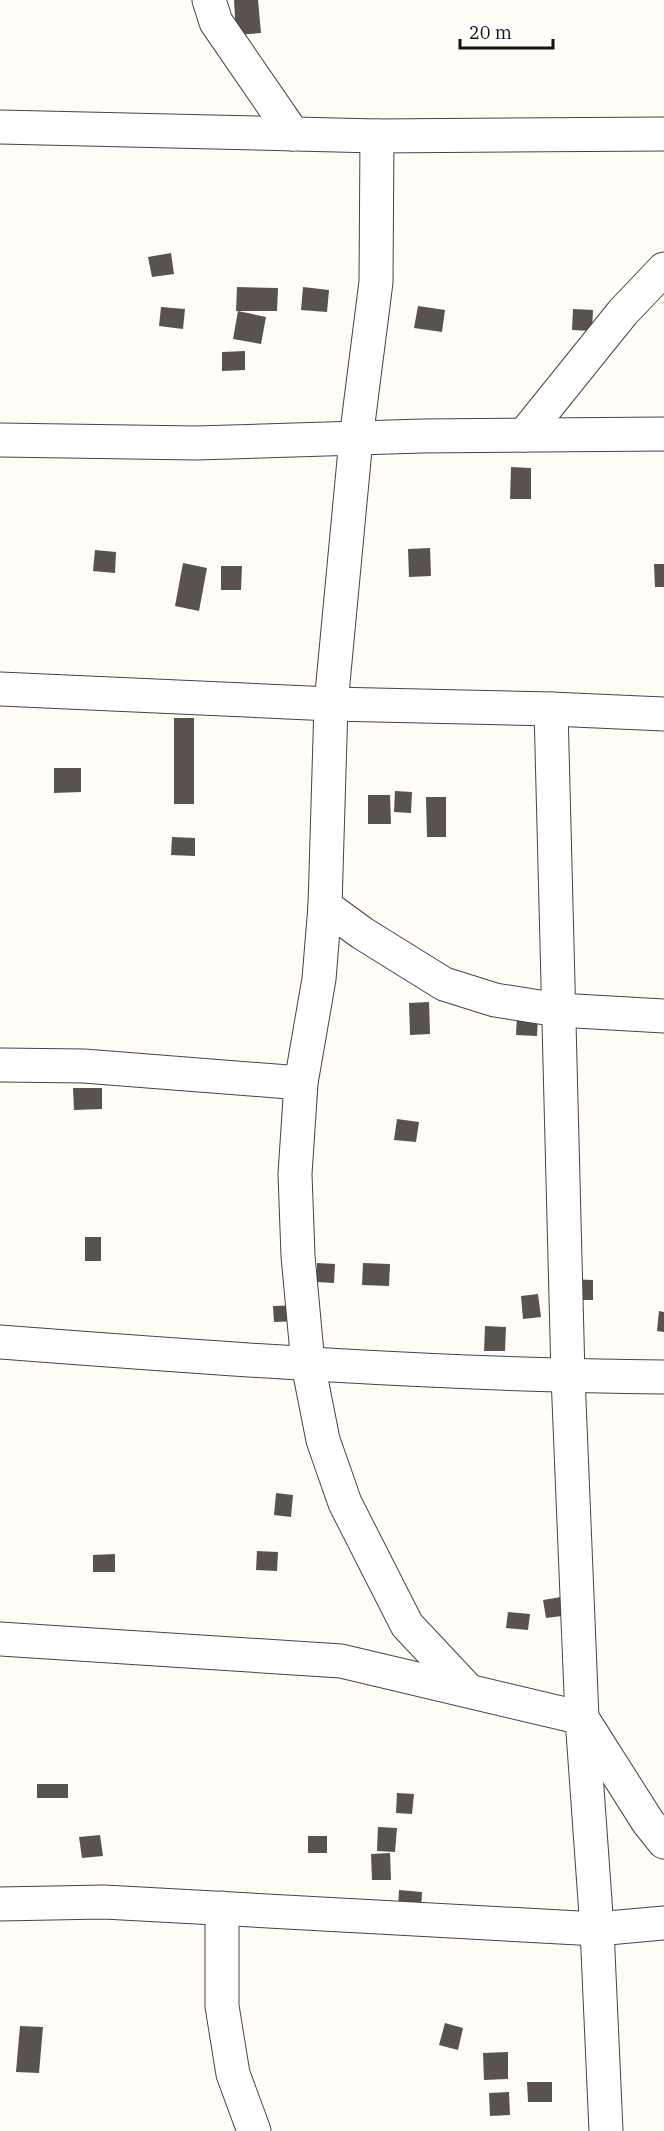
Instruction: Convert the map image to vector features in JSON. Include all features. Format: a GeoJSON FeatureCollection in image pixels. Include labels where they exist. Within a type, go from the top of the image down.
{"type":"FeatureCollection","features":[{"type":"Feature","properties":{"kind":"street"},"geometry":{"type":"LineString","coordinates":[[209,0],[216,22],[293,134]]}},
{"type":"Feature","properties":{"kind":"street"},"geometry":{"type":"LineString","coordinates":[[0,127],[377,136],[664,134]]}},
{"type":"Feature","properties":{"kind":"street"},"geometry":{"type":"LineString","coordinates":[[377,136],[376,282],[356,439],[331,704],[325,906],[319,979],[302,1083],[295,1174],[298,1256],[308,1364],[323,1440],[345,1503],[407,1625],[468,1690]]}},
{"type":"Feature","properties":{"kind":"street"},"geometry":{"type":"LineString","coordinates":[[524,435],[623,312],[664,269]]}},
{"type":"Feature","properties":{"kind":"street"},"geometry":{"type":"LineString","coordinates":[[0,440],[196,443],[422,436],[664,434]]}},
{"type":"Feature","properties":{"kind":"street"},"geometry":{"type":"LineString","coordinates":[[0,689],[331,704],[664,714]]}},
{"type":"Feature","properties":{"kind":"street"},"geometry":{"type":"LineString","coordinates":[[551,709],[568,1376],[582,1718],[597,1929],[606,2131]]}},
{"type":"Feature","properties":{"kind":"street"},"geometry":{"type":"LineString","coordinates":[[325,906],[362,933],[444,984],[495,1000],[558,1010],[664,1016]]}},
{"type":"Feature","properties":{"kind":"street"},"geometry":{"type":"LineString","coordinates":[[0,1065],[84,1066],[302,1083]]}},
{"type":"Feature","properties":{"kind":"street"},"geometry":{"type":"LineString","coordinates":[[0,1342],[308,1364],[568,1376],[664,1377]]}},
{"type":"Feature","properties":{"kind":"street"},"geometry":{"type":"LineString","coordinates":[[0,1639],[341,1660],[582,1718],[648,1822],[664,1842]]}},
{"type":"Feature","properties":{"kind":"street"},"geometry":{"type":"LineString","coordinates":[[0,1904],[104,1902],[597,1929],[664,1923]]}},
{"type":"Feature","properties":{"kind":"street"},"geometry":{"type":"LineString","coordinates":[[222,1908],[222,2006],[233,2074],[254,2131]]}},
{"type":"Feature","properties":{"kind":"building"},"geometry":{"type":"Polygon","coordinates":[[[234,0],[258,0],[261,33],[236,35],[234,0]]]}},
{"type":"Feature","properties":{"kind":"building"},"geometry":{"type":"Polygon","coordinates":[[[171,253],[174,274],[152,277],[148,257],[171,253]]]}},
{"type":"Feature","properties":{"kind":"building"},"geometry":{"type":"Polygon","coordinates":[[[237,287],[278,288],[277,311],[236,311],[237,287]]]}},
{"type":"Feature","properties":{"kind":"building"},"geometry":{"type":"Polygon","coordinates":[[[303,287],[329,290],[327,312],[301,310],[303,287]]]}},
{"type":"Feature","properties":{"kind":"building"},"geometry":{"type":"Polygon","coordinates":[[[418,306],[445,310],[442,332],[414,328],[418,306]]]}},
{"type":"Feature","properties":{"kind":"building"},"geometry":{"type":"Polygon","coordinates":[[[161,307],[185,309],[183,329],[159,326],[161,307]]]}},
{"type":"Feature","properties":{"kind":"building"},"geometry":{"type":"Polygon","coordinates":[[[573,309],[593,310],[592,331],[572,330],[573,309]]]}},
{"type":"Feature","properties":{"kind":"building"},"geometry":{"type":"Polygon","coordinates":[[[238,311],[266,317],[261,344],[233,339],[238,311]]]}},
{"type":"Feature","properties":{"kind":"building"},"geometry":{"type":"Polygon","coordinates":[[[245,351],[245,370],[222,371],[222,352],[245,351]]]}},
{"type":"Feature","properties":{"kind":"building"},"geometry":{"type":"Polygon","coordinates":[[[511,467],[531,468],[531,499],[510,499],[511,467]]]}},
{"type":"Feature","properties":{"kind":"building"},"geometry":{"type":"Polygon","coordinates":[[[430,548],[431,576],[409,577],[408,549],[430,548]]]}},
{"type":"Feature","properties":{"kind":"building"},"geometry":{"type":"Polygon","coordinates":[[[95,550],[116,552],[115,573],[93,571],[95,550]]]}},
{"type":"Feature","properties":{"kind":"building"},"geometry":{"type":"Polygon","coordinates":[[[183,563],[207,568],[199,611],[175,606],[183,563]]]}},
{"type":"Feature","properties":{"kind":"building"},"geometry":{"type":"Polygon","coordinates":[[[654,564],[664,564],[664,587],[655,587],[654,564]]]}},
{"type":"Feature","properties":{"kind":"building"},"geometry":{"type":"Polygon","coordinates":[[[221,566],[242,566],[241,590],[221,590],[221,566]]]}},
{"type":"Feature","properties":{"kind":"building"},"geometry":{"type":"Polygon","coordinates":[[[174,718],[194,718],[194,804],[174,804],[174,718]]]}},
{"type":"Feature","properties":{"kind":"building"},"geometry":{"type":"Polygon","coordinates":[[[54,768],[81,768],[81,792],[54,793],[54,768]]]}},
{"type":"Feature","properties":{"kind":"building"},"geometry":{"type":"Polygon","coordinates":[[[395,791],[412,792],[411,813],[394,812],[395,791]]]}},
{"type":"Feature","properties":{"kind":"building"},"geometry":{"type":"Polygon","coordinates":[[[368,795],[390,795],[391,824],[368,824],[368,795]]]}},
{"type":"Feature","properties":{"kind":"building"},"geometry":{"type":"Polygon","coordinates":[[[426,797],[446,797],[446,837],[427,837],[426,797]]]}},
{"type":"Feature","properties":{"kind":"building"},"geometry":{"type":"Polygon","coordinates":[[[172,837],[195,838],[195,856],[171,855],[172,837]]]}},
{"type":"Feature","properties":{"kind":"building"},"geometry":{"type":"Polygon","coordinates":[[[429,1002],[430,1034],[410,1035],[409,1003],[429,1002]]]}},
{"type":"Feature","properties":{"kind":"building"},"geometry":{"type":"Polygon","coordinates":[[[517,1015],[538,1016],[537,1036],[516,1035],[517,1015]]]}},
{"type":"Feature","properties":{"kind":"building"},"geometry":{"type":"Polygon","coordinates":[[[73,1088],[102,1088],[102,1109],[74,1110],[73,1088]]]}},
{"type":"Feature","properties":{"kind":"building"},"geometry":{"type":"Polygon","coordinates":[[[397,1119],[419,1122],[416,1142],[394,1140],[397,1119]]]}},
{"type":"Feature","properties":{"kind":"building"},"geometry":{"type":"Polygon","coordinates":[[[85,1237],[101,1237],[101,1261],[85,1261],[85,1237]]]}},
{"type":"Feature","properties":{"kind":"building"},"geometry":{"type":"Polygon","coordinates":[[[317,1263],[335,1264],[334,1283],[317,1282],[317,1263]]]}},
{"type":"Feature","properties":{"kind":"building"},"geometry":{"type":"Polygon","coordinates":[[[363,1263],[390,1264],[389,1286],[362,1285],[363,1263]]]}},
{"type":"Feature","properties":{"kind":"building"},"geometry":{"type":"Polygon","coordinates":[[[569,1279],[593,1280],[593,1300],[569,1300],[569,1279]]]}},
{"type":"Feature","properties":{"kind":"building"},"geometry":{"type":"Polygon","coordinates":[[[538,1294],[541,1317],[523,1319],[521,1296],[538,1294]]]}},
{"type":"Feature","properties":{"kind":"building"},"geometry":{"type":"Polygon","coordinates":[[[302,1305],[302,1321],[274,1322],[273,1306],[302,1305]]]}},
{"type":"Feature","properties":{"kind":"building"},"geometry":{"type":"Polygon","coordinates":[[[659,1311],[664,1312],[664,1332],[657,1331],[659,1311]]]}},
{"type":"Feature","properties":{"kind":"building"},"geometry":{"type":"Polygon","coordinates":[[[485,1326],[506,1327],[505,1351],[484,1351],[485,1326]]]}},
{"type":"Feature","properties":{"kind":"building"},"geometry":{"type":"Polygon","coordinates":[[[276,1493],[293,1495],[291,1517],[274,1515],[276,1493]]]}},
{"type":"Feature","properties":{"kind":"building"},"geometry":{"type":"Polygon","coordinates":[[[257,1551],[278,1552],[277,1571],[256,1570],[257,1551]]]}},
{"type":"Feature","properties":{"kind":"building"},"geometry":{"type":"Polygon","coordinates":[[[115,1554],[115,1572],[93,1572],[93,1555],[115,1554]]]}},
{"type":"Feature","properties":{"kind":"building"},"geometry":{"type":"Polygon","coordinates":[[[567,1596],[570,1615],[546,1618],[543,1600],[567,1596]]]}},
{"type":"Feature","properties":{"kind":"building"},"geometry":{"type":"Polygon","coordinates":[[[508,1612],[530,1614],[528,1630],[506,1628],[508,1612]]]}},
{"type":"Feature","properties":{"kind":"building"},"geometry":{"type":"Polygon","coordinates":[[[37,1784],[68,1784],[68,1798],[37,1798],[37,1784]]]}},
{"type":"Feature","properties":{"kind":"building"},"geometry":{"type":"Polygon","coordinates":[[[397,1793],[414,1794],[412,1814],[396,1813],[397,1793]]]}},
{"type":"Feature","properties":{"kind":"building"},"geometry":{"type":"Polygon","coordinates":[[[378,1827],[397,1828],[395,1852],[377,1851],[378,1827]]]}},
{"type":"Feature","properties":{"kind":"building"},"geometry":{"type":"Polygon","coordinates":[[[100,1835],[103,1856],[82,1858],[79,1837],[100,1835]]]}},
{"type":"Feature","properties":{"kind":"building"},"geometry":{"type":"Polygon","coordinates":[[[308,1836],[327,1836],[327,1853],[308,1853],[308,1836]]]}},
{"type":"Feature","properties":{"kind":"building"},"geometry":{"type":"Polygon","coordinates":[[[390,1853],[391,1880],[372,1880],[371,1854],[390,1853]]]}},
{"type":"Feature","properties":{"kind":"building"},"geometry":{"type":"Polygon","coordinates":[[[399,1890],[422,1892],[421,1910],[398,1909],[399,1890]]]}},
{"type":"Feature","properties":{"kind":"building"},"geometry":{"type":"Polygon","coordinates":[[[445,2023],[463,2028],[458,2050],[439,2045],[445,2023]]]}},
{"type":"Feature","properties":{"kind":"building"},"geometry":{"type":"Polygon","coordinates":[[[20,2026],[43,2027],[39,2073],[16,2072],[20,2026]]]}},
{"type":"Feature","properties":{"kind":"building"},"geometry":{"type":"Polygon","coordinates":[[[508,2052],[508,2079],[484,2080],[483,2053],[508,2052]]]}},
{"type":"Feature","properties":{"kind":"building"},"geometry":{"type":"Polygon","coordinates":[[[527,2082],[552,2082],[552,2102],[528,2102],[527,2082]]]}},
{"type":"Feature","properties":{"kind":"building"},"geometry":{"type":"Polygon","coordinates":[[[509,2092],[510,2115],[490,2116],[489,2093],[509,2092]]]}}]}
